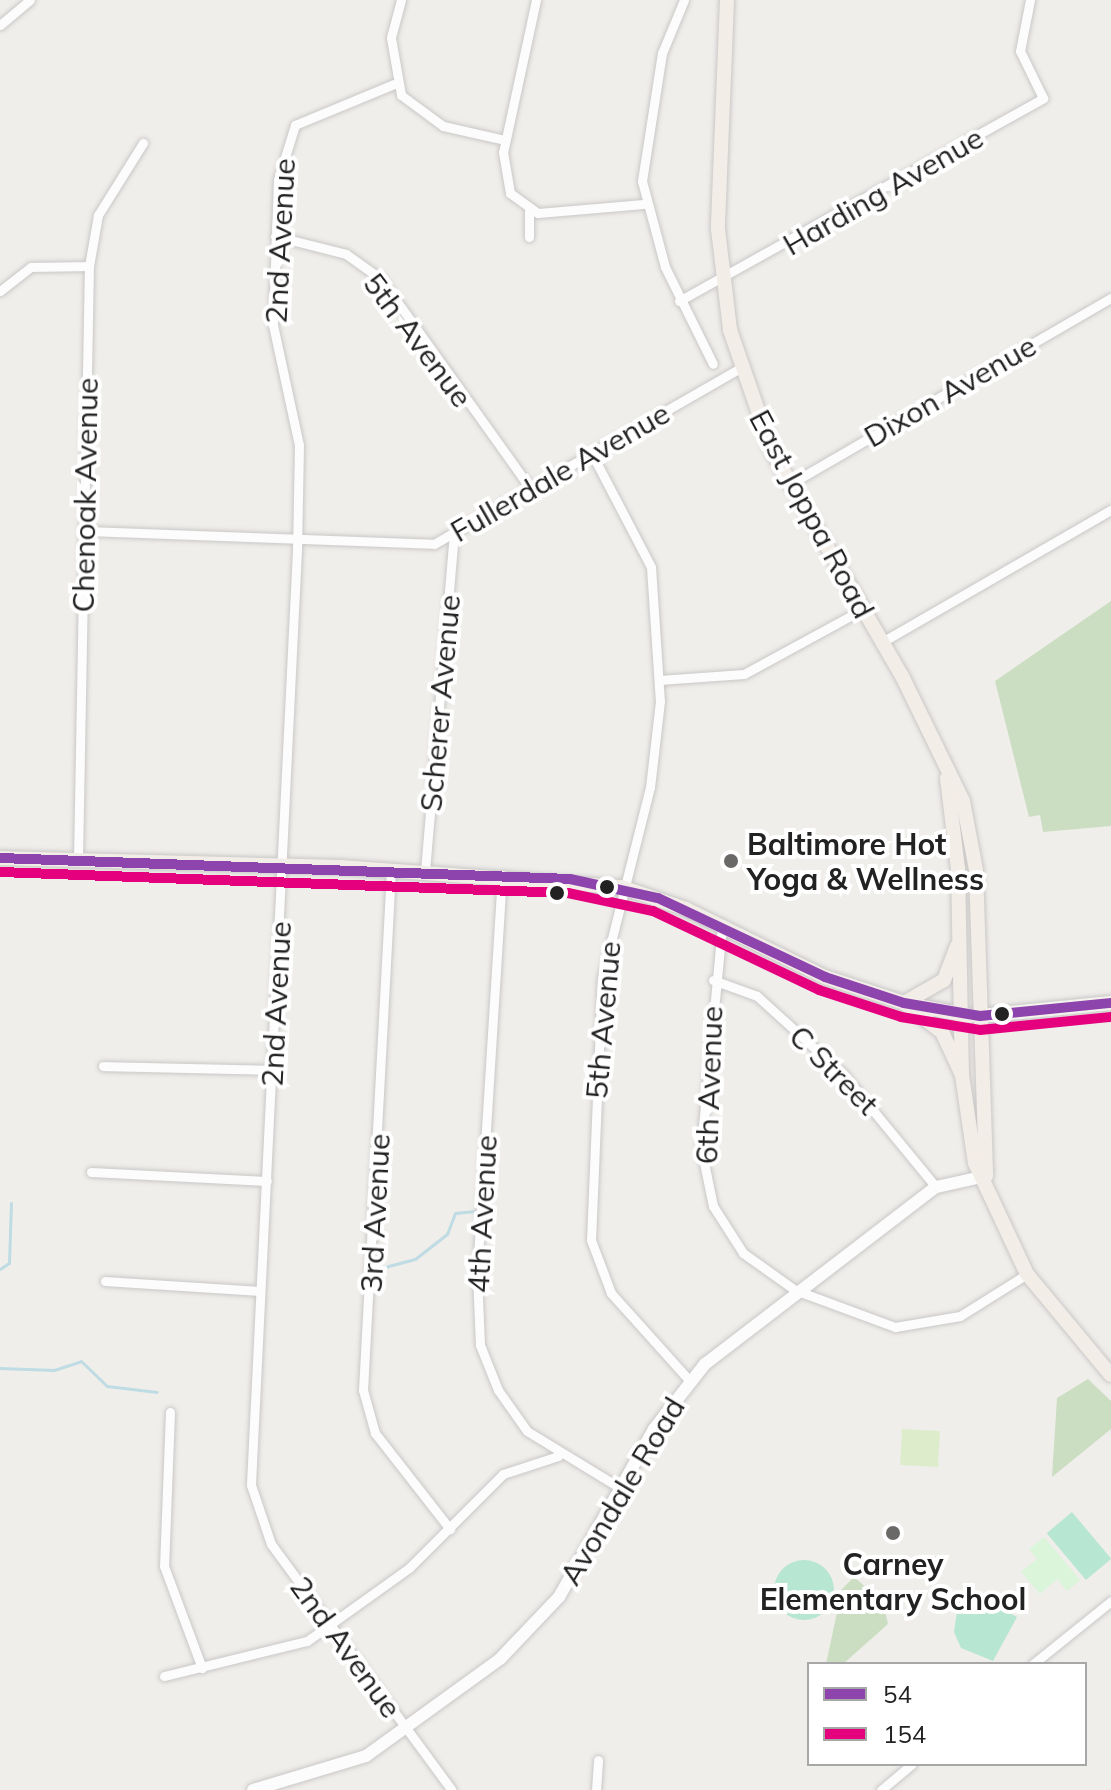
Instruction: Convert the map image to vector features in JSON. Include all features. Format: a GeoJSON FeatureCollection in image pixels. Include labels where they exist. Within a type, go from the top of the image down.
{"type":"FeatureCollection","features":[{"type":"Feature","properties":{"kind":"main road","name":"East Joppa Road"},"geometry":{"type":"LineString","coordinates":[[727,0],[718,177],[722,282],[740,368],[790,484],[882,642],[963,801],[976,870],[986,1176]]}},
{"type":"Feature","properties":{"kind":"main road","name":"East Joppa Road"},"geometry":{"type":"LineString","coordinates":[[947,774],[960,931],[962,1075]]}},
{"type":"Feature","properties":{"kind":"main road"},"geometry":{"type":"LineString","coordinates":[[0,858],[425,871],[621,887],[722,926],[825,977],[904,1003],[980,1016],[1111,1003]]}},
{"type":"Feature","properties":{"kind":"main road"},"geometry":{"type":"LineString","coordinates":[[904,1003],[944,980],[960,931]]}},
{"type":"Feature","properties":{"kind":"main road"},"geometry":{"type":"LineString","coordinates":[[904,1003],[942,1032],[962,1075],[975,1163],[986,1176],[1027,1274],[1108,1368]]}},
{"type":"Feature","properties":{"kind":"street"},"geometry":{"type":"LineString","coordinates":[[0,25],[30,0]]}},
{"type":"Feature","properties":{"kind":"street"},"geometry":{"type":"LineString","coordinates":[[401,0],[391,38],[394,84],[424,117],[505,140]]}},
{"type":"Feature","properties":{"kind":"street"},"geometry":{"type":"LineString","coordinates":[[529,237],[529,211],[507,184],[505,140],[536,0]]}},
{"type":"Feature","properties":{"kind":"street"},"geometry":{"type":"LineString","coordinates":[[684,0],[660,67],[642,164],[644,204],[679,301],[713,364]]}},
{"type":"Feature","properties":{"kind":"street","name":"Harding Avenue"},"geometry":{"type":"LineString","coordinates":[[679,301],[722,282],[1043,98],[1020,51],[1030,0]]}},
{"type":"Feature","properties":{"kind":"street","name":"2nd Avenue"},"geometry":{"type":"LineString","coordinates":[[394,84],[295,125],[278,180],[273,325],[299,445],[287,865],[260,1291],[254,1507],[271,1544],[452,1790]]}},
{"type":"Feature","properties":{"kind":"street","name":"Chenoak Avenue"},"geometry":{"type":"LineString","coordinates":[[78,859],[89,266],[98,215],[143,143]]}},
{"type":"Feature","properties":{"kind":"street"},"geometry":{"type":"LineString","coordinates":[[529,211],[644,204]]}},
{"type":"Feature","properties":{"kind":"street","name":"5th Avenue"},"geometry":{"type":"LineString","coordinates":[[275,236],[346,254],[381,279],[531,489]]}},
{"type":"Feature","properties":{"kind":"street"},"geometry":{"type":"LineString","coordinates":[[0,291],[31,267],[89,266]]}},
{"type":"Feature","properties":{"kind":"street","name":"Dixon Avenue"},"geometry":{"type":"LineString","coordinates":[[790,484],[1111,298]]}},
{"type":"Feature","properties":{"kind":"street","name":"Fullerdale Avenue"},"geometry":{"type":"LineString","coordinates":[[85,531],[420,547],[454,534],[740,368]]}},
{"type":"Feature","properties":{"kind":"street","name":"5th Avenue"},"geometry":{"type":"LineString","coordinates":[[592,454],[651,567],[659,680],[650,787],[621,887],[602,978],[591,1240],[611,1293],[689,1380]]}},
{"type":"Feature","properties":{"kind":"street"},"geometry":{"type":"LineString","coordinates":[[882,642],[1111,510]]}},
{"type":"Feature","properties":{"kind":"street","name":"Scherer Avenue"},"geometry":{"type":"LineString","coordinates":[[425,871],[454,534]]}},
{"type":"Feature","properties":{"kind":"street"},"geometry":{"type":"LineString","coordinates":[[659,680],[744,674],[863,609]]}},
{"type":"Feature","properties":{"kind":"street","name":"3rd Avenue"},"geometry":{"type":"LineString","coordinates":[[391,870],[363,1390],[375,1433],[450,1529]]}},
{"type":"Feature","properties":{"kind":"street","name":"4th Avenue"},"geometry":{"type":"LineString","coordinates":[[502,875],[476,1321],[504,1401],[558,1456],[620,1488]]}},
{"type":"Feature","properties":{"kind":"street","name":"6th Avenue"},"geometry":{"type":"LineString","coordinates":[[722,926],[713,980],[701,1148],[707,1188],[743,1253],[795,1290],[871,1324],[908,1328],[960,1316],[1027,1274]]}},
{"type":"Feature","properties":{"kind":"street","name":"C Street"},"geometry":{"type":"LineString","coordinates":[[713,980],[757,996],[844,1075],[936,1187]]}},
{"type":"Feature","properties":{"kind":"street"},"geometry":{"type":"LineString","coordinates":[[103,1066],[273,1070]]}},
{"type":"Feature","properties":{"kind":"street"},"geometry":{"type":"LineString","coordinates":[[91,1172],[267,1181]]}},
{"type":"Feature","properties":{"kind":"street","name":"Avondale Road"},"geometry":{"type":"LineString","coordinates":[[253,1790],[341,1768],[407,1729],[530,1632],[689,1380],[795,1290],[936,1187],[986,1176]]}},
{"type":"Feature","properties":{"kind":"street"},"geometry":{"type":"LineString","coordinates":[[105,1281],[260,1291]]}},
{"type":"Feature","properties":{"kind":"street"},"geometry":{"type":"LineString","coordinates":[[170,1412],[164,1566],[202,1668]]}},
{"type":"Feature","properties":{"kind":"street"},"geometry":{"type":"LineString","coordinates":[[164,1676],[271,1654],[331,1626],[450,1529],[507,1471],[558,1456]]}},
{"type":"Feature","properties":{"kind":"street"},"geometry":{"type":"LineString","coordinates":[[1035,1662],[1111,1601]]}},
{"type":"Feature","properties":{"kind":"street"},"geometry":{"type":"LineString","coordinates":[[596,1790],[598,1760]]}},
{"type":"Feature","properties":{"kind":"street"},"geometry":{"type":"LineString","coordinates":[[881,1790],[910,1766]]}},
{"type":"Feature","properties":{"kind":"green space"},"geometry":{"type":"Polygon","coordinates":[[[1111,601],[1111,826],[1043,832],[1040,815],[1029,817],[995,681],[1111,601]]]}},
{"type":"Feature","properties":{"kind":"green space"},"geometry":{"type":"Polygon","coordinates":[[[1088,1379],[1111,1401],[1111,1429],[1052,1477],[1057,1398],[1088,1379]]]}},
{"type":"Feature","properties":{"kind":"green space"},"geometry":{"type":"Polygon","coordinates":[[[902,1429],[940,1431],[938,1467],[900,1465],[902,1429]]]}},
{"type":"Feature","properties":{"kind":"green space"},"geometry":{"type":"Polygon","coordinates":[[[1072,1512],[1111,1558],[1086,1580],[1047,1533],[1072,1512]]]}},
{"type":"Feature","properties":{"kind":"green space"},"geometry":{"type":"Polygon","coordinates":[[[1044,1537],[1080,1580],[1067,1591],[1057,1579],[1040,1594],[1021,1572],[1037,1559],[1029,1549],[1044,1537]]]}},
{"type":"Feature","properties":{"kind":"green space"},"geometry":{"type":"Polygon","coordinates":[[[804,1560],[825,1569],[834,1590],[825,1611],[804,1620],[783,1611],[774,1590],[783,1569],[804,1560]]]}},
{"type":"Feature","properties":{"kind":"green space"},"geometry":{"type":"Polygon","coordinates":[[[854,1577],[883,1602],[888,1624],[845,1662],[826,1662],[842,1589],[854,1577]]]}},
{"type":"Feature","properties":{"kind":"green space"},"geometry":{"type":"Polygon","coordinates":[[[974,1595],[1017,1617],[993,1661],[961,1648],[954,1632],[957,1611],[974,1595]]]}},
{"type":"Feature","properties":{"kind":"waterway"},"geometry":{"type":"LineString","coordinates":[[0,1269],[9,1263],[11,1203]]}},
{"type":"Feature","properties":{"kind":"waterway"},"geometry":{"type":"LineString","coordinates":[[381,1268],[415,1259],[447,1234],[455,1213],[475,1211]]}},
{"type":"Feature","properties":{"kind":"waterway"},"geometry":{"type":"LineString","coordinates":[[0,1368],[54,1370],[81,1361],[107,1386],[157,1392]]}},
{"type":"Feature","properties":{"kind":"transit line","name":"54"},"geometry":{"type":"LineString","coordinates":[[0,858],[570,879],[658,898],[825,977],[904,1003],[980,1016],[1111,1003]]}},
{"type":"Feature","properties":{"kind":"transit line","name":"154"},"geometry":{"type":"LineString","coordinates":[[0,872],[568,893],[653,911],[819,990],[901,1017],[980,1030],[1111,1017]]}},
{"type":"Feature","properties":{"kind":"place","name":"Baltimore Hot Yoga & Wellness"},"geometry":{"type":"Point","coordinates":[731,861]}},
{"type":"Feature","properties":{"kind":"place","name":"Carney Elementary School"},"geometry":{"type":"Point","coordinates":[893,1533]}}]}
